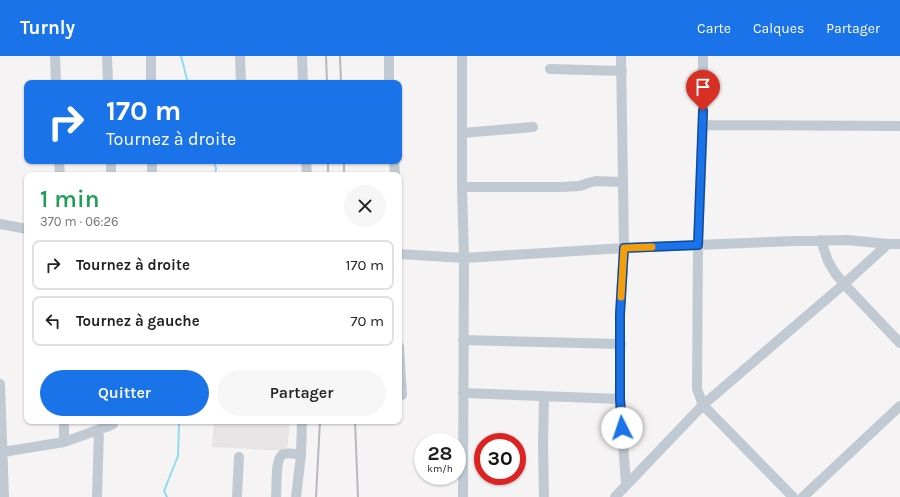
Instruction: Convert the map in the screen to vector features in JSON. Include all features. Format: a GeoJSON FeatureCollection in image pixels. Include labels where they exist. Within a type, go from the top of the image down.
{"type":"FeatureCollection","features":[{"type":"Feature","properties":{"kind":"street"},"geometry":{"type":"LineString","coordinates":[[55,56],[56,80]]}},
{"type":"Feature","properties":{"kind":"street"},"geometry":{"type":"LineString","coordinates":[[107,56],[108,80]]}},
{"type":"Feature","properties":{"kind":"street"},"geometry":{"type":"LineString","coordinates":[[151,56],[151,80]]}},
{"type":"Feature","properties":{"kind":"street"},"geometry":{"type":"LineString","coordinates":[[240,56],[241,80]]}},
{"type":"Feature","properties":{"kind":"street"},"geometry":{"type":"LineString","coordinates":[[302,56],[303,80]]}},
{"type":"Feature","properties":{"kind":"street"},"geometry":{"type":"LineString","coordinates":[[389,56],[389,80]]}},
{"type":"Feature","properties":{"kind":"street"},"geometry":{"type":"LineString","coordinates":[[462,56],[462,187],[464,258],[462,394],[463,497]]}},
{"type":"Feature","properties":{"kind":"street"},"geometry":{"type":"LineString","coordinates":[[622,56],[624,248],[620,314],[620,399],[626,485]]}},
{"type":"Feature","properties":{"kind":"street"},"geometry":{"type":"LineString","coordinates":[[703,56],[703,125],[698,245],[697,389],[703,404],[794,497]]}},
{"type":"Feature","properties":{"kind":"street"},"geometry":{"type":"LineString","coordinates":[[550,69],[622,71]]}},
{"type":"Feature","properties":{"kind":"street"},"geometry":{"type":"LineString","coordinates":[[703,125],[900,126]]}},
{"type":"Feature","properties":{"kind":"street"},"geometry":{"type":"LineString","coordinates":[[462,133],[533,127]]}},
{"type":"Feature","properties":{"kind":"street"},"geometry":{"type":"LineString","coordinates":[[462,187],[562,187],[580,186],[596,181],[623,182]]}},
{"type":"Feature","properties":{"kind":"street"},"geometry":{"type":"LineString","coordinates":[[0,224],[24,228]]}},
{"type":"Feature","properties":{"kind":"street"},"geometry":{"type":"LineString","coordinates":[[821,240],[828,261],[835,273],[900,342]]}},
{"type":"Feature","properties":{"kind":"street"},"geometry":{"type":"LineString","coordinates":[[402,254],[464,258],[624,248],[821,240],[847,240],[900,244]]}},
{"type":"Feature","properties":{"kind":"street"},"geometry":{"type":"LineString","coordinates":[[615,497],[703,404],[844,284],[888,244]]}},
{"type":"Feature","properties":{"kind":"street"},"geometry":{"type":"LineString","coordinates":[[463,340],[621,344]]}},
{"type":"Feature","properties":{"kind":"street"},"geometry":{"type":"LineString","coordinates":[[0,384],[4,497]]}},
{"type":"Feature","properties":{"kind":"street"},"geometry":{"type":"LineString","coordinates":[[462,394],[620,399]]}},
{"type":"Feature","properties":{"kind":"street"},"geometry":{"type":"LineString","coordinates":[[544,397],[542,445],[544,497]]}},
{"type":"Feature","properties":{"kind":"street"},"geometry":{"type":"LineString","coordinates":[[803,497],[900,406]]}},
{"type":"Feature","properties":{"kind":"street"},"geometry":{"type":"LineString","coordinates":[[64,424],[64,442]]}},
{"type":"Feature","properties":{"kind":"street"},"geometry":{"type":"LineString","coordinates":[[3,452],[64,442],[113,424]]}},
{"type":"Feature","properties":{"kind":"street"},"geometry":{"type":"LineString","coordinates":[[296,497],[301,455],[302,424]]}},
{"type":"Feature","properties":{"kind":"street"},"geometry":{"type":"LineString","coordinates":[[97,497],[99,430]]}},
{"type":"Feature","properties":{"kind":"street"},"geometry":{"type":"LineString","coordinates":[[276,497],[279,460],[283,454],[301,455]]}},
{"type":"Feature","properties":{"kind":"street"},"geometry":{"type":"LineString","coordinates":[[237,497],[239,457]]}},
{"type":"Feature","properties":{"kind":"shaded area"},"geometry":{"type":"Polygon","coordinates":[[[214,424],[290,424],[287,451],[212,447],[214,424]]]}},
{"type":"Feature","properties":{"kind":"waterway"},"geometry":{"type":"LineString","coordinates":[[181,56],[187,80]]}},
{"type":"Feature","properties":{"kind":"waterway"},"geometry":{"type":"LineString","coordinates":[[214,164],[215,172]]}},
{"type":"Feature","properties":{"kind":"waterway"},"geometry":{"type":"LineString","coordinates":[[167,497],[164,491],[178,456],[179,424]]}},
{"type":"Feature","properties":{"kind":"railway"},"geometry":{"type":"LineString","coordinates":[[326,56],[327,80]]}},
{"type":"Feature","properties":{"kind":"railway"},"geometry":{"type":"LineString","coordinates":[[340,56],[341,80]]}},
{"type":"Feature","properties":{"kind":"railway"},"geometry":{"type":"LineString","coordinates":[[328,164],[328,172]]}},
{"type":"Feature","properties":{"kind":"railway"},"geometry":{"type":"LineString","coordinates":[[344,164],[344,172]]}},
{"type":"Feature","properties":{"kind":"railway"},"geometry":{"type":"LineString","coordinates":[[316,497],[320,424]]}},
{"type":"Feature","properties":{"kind":"railway"},"geometry":{"type":"LineString","coordinates":[[355,424],[358,497]]}},
{"type":"Feature","properties":{"kind":"slow traffic"},"geometry":{"type":"LineString","coordinates":[[621,297],[624,248],[652,247]]}},
{"type":"Feature","properties":{"kind":"route"},"geometry":{"type":"LineString","coordinates":[[622,428],[620,399],[620,314],[624,248],[698,245],[703,111]]}}]}
